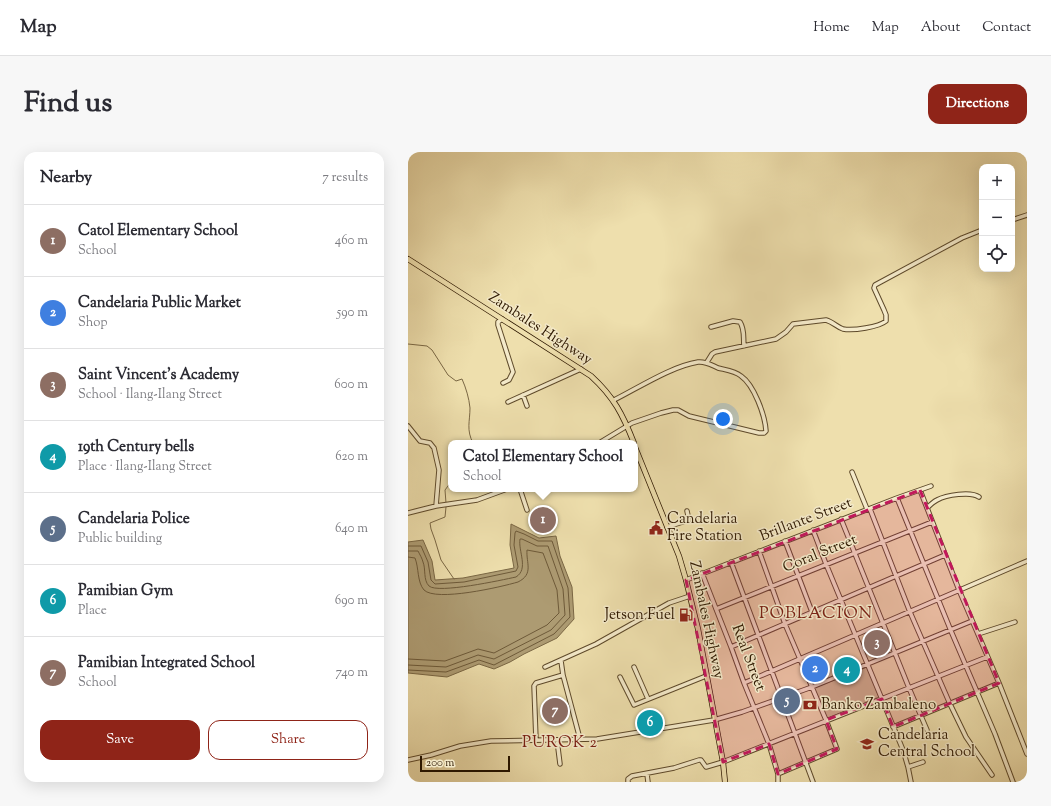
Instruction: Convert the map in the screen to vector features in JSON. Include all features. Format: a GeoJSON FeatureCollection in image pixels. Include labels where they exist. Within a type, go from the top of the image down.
{"type":"FeatureCollection","features":[{"type":"Feature","properties":{"kind":"main road","name":"Zambales Highway"},"geometry":{"type":"LineString","coordinates":[[408,259],[598,382],[614,400],[633,440]]}},
{"type":"Feature","properties":{"kind":"main road","name":"Zambales Highway"},"geometry":{"type":"LineString","coordinates":[[638,454],[679,556],[686,580],[723,762],[725,782]]}},
{"type":"Feature","properties":{"kind":"street"},"geometry":{"type":"LineString","coordinates":[[1015,219],[1027,215]]}},
{"type":"Feature","properties":{"kind":"street"},"geometry":{"type":"LineString","coordinates":[[707,362],[715,352],[776,339],[786,332],[791,325],[797,323],[826,320],[843,329],[849,329],[884,323],[886,315],[874,285],[962,238],[979,231]]}},
{"type":"Feature","properties":{"kind":"street"},"geometry":{"type":"LineString","coordinates":[[502,320],[498,322],[498,325],[512,372],[509,380],[503,383]]}},
{"type":"Feature","properties":{"kind":"street"},"geometry":{"type":"LineString","coordinates":[[711,327],[733,321],[739,321],[744,331],[744,346]]}},
{"type":"Feature","properties":{"kind":"street"},"geometry":{"type":"LineString","coordinates":[[604,440],[627,426],[661,413],[678,410],[693,417],[759,433],[765,433],[766,428],[759,403],[746,380],[738,374],[718,368],[707,362],[696,363],[678,368],[614,400]]}},
{"type":"Feature","properties":{"kind":"street"},"geometry":{"type":"LineString","coordinates":[[508,402],[580,370]]}},
{"type":"Feature","properties":{"kind":"street"},"geometry":{"type":"LineString","coordinates":[[523,395],[527,406]]}},
{"type":"Feature","properties":{"kind":"street"},"geometry":{"type":"LineString","coordinates":[[408,426],[420,441],[430,443],[434,448],[440,474],[436,495],[438,506]]}},
{"type":"Feature","properties":{"kind":"street"},"geometry":{"type":"LineString","coordinates":[[852,472],[883,542],[922,643],[937,676],[966,737],[992,776]]}},
{"type":"Feature","properties":{"kind":"street","name":"Brillante Street"},"geometry":{"type":"LineString","coordinates":[[686,580],[841,519],[932,486]]}},
{"type":"Feature","properties":{"kind":"street"},"geometry":{"type":"LineString","coordinates":[[920,490],[959,590],[999,683],[1027,754]]}},
{"type":"Feature","properties":{"kind":"street"},"geometry":{"type":"LineString","coordinates":[[408,513],[438,506],[477,500],[499,492]]}},
{"type":"Feature","properties":{"kind":"street"},"geometry":{"type":"LineString","coordinates":[[521,492],[527,510]]}},
{"type":"Feature","properties":{"kind":"street"},"geometry":{"type":"LineString","coordinates":[[927,508],[940,498],[970,494],[979,497]]}},
{"type":"Feature","properties":{"kind":"street"},"geometry":{"type":"LineString","coordinates":[[897,498],[965,666],[978,693],[1013,782]]}},
{"type":"Feature","properties":{"kind":"street"},"geometry":{"type":"LineString","coordinates":[[667,527],[689,520],[687,511]]}},
{"type":"Feature","properties":{"kind":"street"},"geometry":{"type":"LineString","coordinates":[[841,519],[927,730]]}},
{"type":"Feature","properties":{"kind":"street","name":"Coral Street"},"geometry":{"type":"LineString","coordinates":[[716,609],[932,522]]}},
{"type":"Feature","properties":{"kind":"street"},"geometry":{"type":"LineString","coordinates":[[813,530],[903,750],[911,782]]}},
{"type":"Feature","properties":{"kind":"street"},"geometry":{"type":"LineString","coordinates":[[785,541],[812,612]]}},
{"type":"Feature","properties":{"kind":"street"},"geometry":{"type":"LineString","coordinates":[[759,551],[785,624],[837,749],[778,774]]}},
{"type":"Feature","properties":{"kind":"street"},"geometry":{"type":"LineString","coordinates":[[731,647],[840,599],[946,555]]}},
{"type":"Feature","properties":{"kind":"street"},"geometry":{"type":"LineString","coordinates":[[744,683],[1027,561]]}},
{"type":"Feature","properties":{"kind":"street"},"geometry":{"type":"LineString","coordinates":[[730,562],[813,782]]}},
{"type":"Feature","properties":{"kind":"street","name":"Real Street"},"geometry":{"type":"LineString","coordinates":[[702,573],[769,744],[778,774],[778,782]]}},
{"type":"Feature","properties":{"kind":"street"},"geometry":{"type":"LineString","coordinates":[[546,667],[596,644],[669,603],[690,596]]}},
{"type":"Feature","properties":{"kind":"street"},"geometry":{"type":"LineString","coordinates":[[408,760],[460,746],[491,741],[610,738],[714,720],[754,708],[812,687],[922,643],[972,621]]}},
{"type":"Feature","properties":{"kind":"street"},"geometry":{"type":"LineString","coordinates":[[978,634],[1015,622]]}},
{"type":"Feature","properties":{"kind":"street"},"geometry":{"type":"LineString","coordinates":[[628,782],[630,777],[699,760],[701,760],[706,767],[723,762],[987,657]]}},
{"type":"Feature","properties":{"kind":"street"},"geometry":{"type":"LineString","coordinates":[[561,661],[563,675],[580,739]]}},
{"type":"Feature","properties":{"kind":"street"},"geometry":{"type":"LineString","coordinates":[[634,667],[648,699]]}},
{"type":"Feature","properties":{"kind":"street"},"geometry":{"type":"LineString","coordinates":[[536,740],[534,686],[536,683],[563,675]]}},
{"type":"Feature","properties":{"kind":"street"},"geometry":{"type":"LineString","coordinates":[[620,677],[634,705],[706,676]]}},
{"type":"Feature","properties":{"kind":"street"},"geometry":{"type":"LineString","coordinates":[[893,727],[999,683]]}},
{"type":"Feature","properties":{"kind":"street"},"geometry":{"type":"LineString","coordinates":[[558,740],[560,764]]}},
{"type":"Feature","properties":{"kind":"street"},"geometry":{"type":"LineString","coordinates":[[908,767],[923,762]]}},
{"type":"Feature","properties":{"kind":"street"},"geometry":{"type":"LineString","coordinates":[[647,774],[648,782]]}},
{"type":"Feature","properties":{"kind":"highlighted area"},"geometry":{"type":"Polygon","coordinates":[[[920,490],[999,683],[893,727],[882,699],[826,720],[837,749],[778,774],[769,744],[723,762],[686,580],[920,490]]]}},
{"type":"Feature","properties":{"kind":"shaded area"},"geometry":{"type":"Polygon","coordinates":[[[867,667],[879,697],[826,719],[814,688],[867,667]]]}},
{"type":"Feature","properties":{"kind":"water"},"geometry":{"type":"Polygon","coordinates":[[[511,524],[539,538],[556,536],[560,556],[572,587],[574,619],[557,638],[494,669],[479,664],[447,677],[408,673],[408,542],[423,540],[432,561],[435,580],[463,578],[514,568],[510,545],[511,524]]]}},
{"type":"Feature","properties":{"kind":"waterway"},"geometry":{"type":"LineString","coordinates":[[408,344],[427,346],[432,350],[448,375],[456,381],[462,379],[470,404],[469,430],[472,440]]}},
{"type":"Feature","properties":{"kind":"waterway"},"geometry":{"type":"LineString","coordinates":[[446,503],[445,490],[448,486]]}},
{"type":"Feature","properties":{"kind":"waterway"},"geometry":{"type":"LineString","coordinates":[[446,507],[445,517],[430,523],[441,560],[454,579]]}},
{"type":"Feature","properties":{"kind":"place","name":"Catol Elementary School"},"geometry":{"type":"Point","coordinates":[543,520]}},
{"type":"Feature","properties":{"kind":"place","name":"Candelaria Fire Station"},"geometry":{"type":"Point","coordinates":[656,528]}},
{"type":"Feature","properties":{"kind":"place","name":"Jetson Fuel"},"geometry":{"type":"Point","coordinates":[686,615]}},
{"type":"Feature","properties":{"kind":"place","name":"Saint Vincent's Academy"},"geometry":{"type":"Point","coordinates":[877,643]}},
{"type":"Feature","properties":{"kind":"place","name":"Candelaria Public Market"},"geometry":{"type":"Point","coordinates":[815,669]}},
{"type":"Feature","properties":{"kind":"place","name":"19th Century bells"},"geometry":{"type":"Point","coordinates":[847,670]}},
{"type":"Feature","properties":{"kind":"place","name":"Candelaria Police"},"geometry":{"type":"Point","coordinates":[787,701]}},
{"type":"Feature","properties":{"kind":"place","name":"Banko Zambaleno"},"geometry":{"type":"Point","coordinates":[810,705]}},
{"type":"Feature","properties":{"kind":"place","name":"Pamibian Integrated School"},"geometry":{"type":"Point","coordinates":[555,711]}},
{"type":"Feature","properties":{"kind":"place","name":"Pamibian Gym"},"geometry":{"type":"Point","coordinates":[650,723]}},
{"type":"Feature","properties":{"kind":"place","name":"Candelaria Central School"},"geometry":{"type":"Point","coordinates":[867,744]}},
{"type":"Feature","properties":{"kind":"district","name":"POBLACION"},"geometry":{"type":"Point","coordinates":[816,614]}},
{"type":"Feature","properties":{"kind":"district","name":"PUROK 2"},"geometry":{"type":"Point","coordinates":[560,743]}}]}
